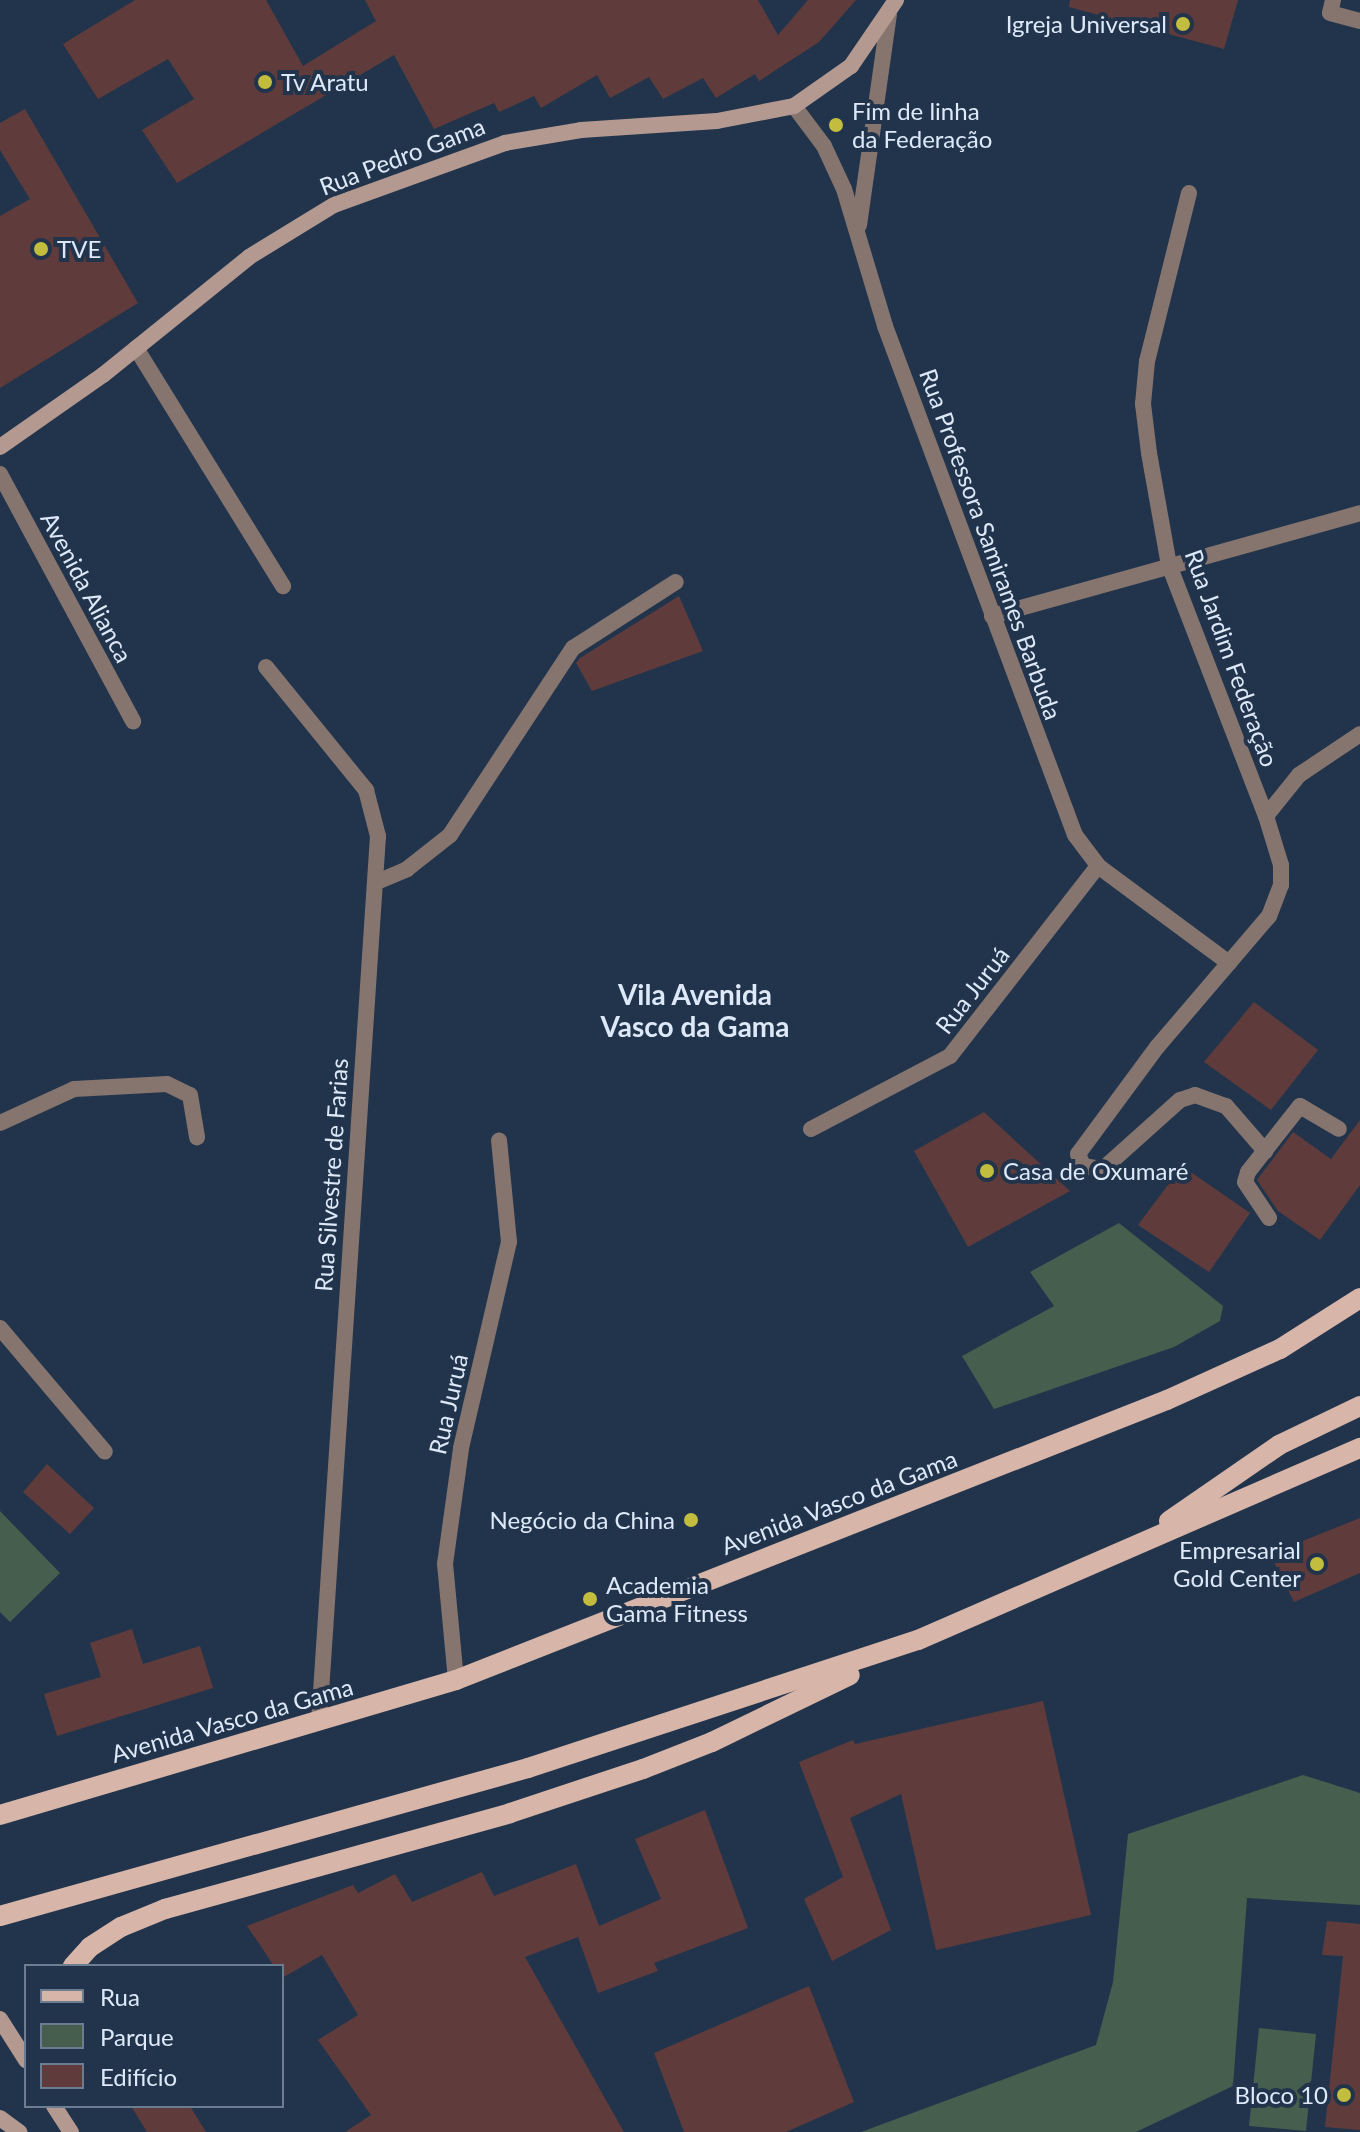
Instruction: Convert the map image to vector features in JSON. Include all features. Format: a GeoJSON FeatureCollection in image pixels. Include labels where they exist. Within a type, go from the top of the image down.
{"type":"FeatureCollection","features":[{"type":"Feature","properties":{"kind":"main road","name":"Avenida Vasco da Gama"},"geometry":{"type":"LineString","coordinates":[[0,1815],[456,1680],[1167,1400],[1280,1349],[1360,1298]]}},
{"type":"Feature","properties":{"kind":"main road"},"geometry":{"type":"LineString","coordinates":[[1138,1543],[1251,1462],[1360,1406]]}},
{"type":"Feature","properties":{"kind":"main road"},"geometry":{"type":"LineString","coordinates":[[75,1964],[121,1927],[178,1904],[510,1813],[657,1764],[712,1742],[918,1640],[1360,1448]]}},
{"type":"Feature","properties":{"kind":"main road"},"geometry":{"type":"LineString","coordinates":[[0,1916],[528,1768],[918,1640]]}},
{"type":"Feature","properties":{"kind":"street"},"geometry":{"type":"LineString","coordinates":[[1332,6],[1360,21]]}},
{"type":"Feature","properties":{"kind":"street","name":"Rua Pedro Gama"},"geometry":{"type":"LineString","coordinates":[[0,447],[136,348],[284,232],[334,205],[439,163],[544,135],[717,121],[794,106],[851,66],[892,7]]}},
{"type":"Feature","properties":{"kind":"street","name":"Rua Professora Samirames Barbuda"},"geometry":{"type":"LineString","coordinates":[[858,230],[892,7]]}},
{"type":"Feature","properties":{"kind":"street","name":"Rua Professora Samirames Barbuda"},"geometry":{"type":"LineString","coordinates":[[794,106],[835,167],[858,230],[885,326],[1059,799],[1075,835],[1098,866]]}},
{"type":"Feature","properties":{"kind":"street","name":"Rua Jardim Federação"},"geometry":{"type":"LineString","coordinates":[[1189,193],[1155,319],[1143,404],[1169,565],[1266,816],[1281,865],[1281,885],[1269,916],[1119,1096],[1081,1146],[1079,1159],[1088,1169],[1103,1169],[1180,1100],[1195,1095],[1226,1106],[1265,1151]]}},
{"type":"Feature","properties":{"kind":"street"},"geometry":{"type":"LineString","coordinates":[[136,348],[283,586]]}},
{"type":"Feature","properties":{"kind":"street","name":"Avenida Alianca"},"geometry":{"type":"LineString","coordinates":[[0,474],[133,721]]}},
{"type":"Feature","properties":{"kind":"street"},"geometry":{"type":"LineString","coordinates":[[992,616],[1360,513]]}},
{"type":"Feature","properties":{"kind":"street"},"geometry":{"type":"LineString","coordinates":[[377,882],[407,869],[450,835],[573,648],[676,582]]}},
{"type":"Feature","properties":{"kind":"street","name":"Rua Silvestre de Farias"},"geometry":{"type":"LineString","coordinates":[[266,667],[366,790],[378,836],[319,1722]]}},
{"type":"Feature","properties":{"kind":"street"},"geometry":{"type":"LineString","coordinates":[[1266,816],[1299,775],[1360,734]]}},
{"type":"Feature","properties":{"kind":"street"},"geometry":{"type":"LineString","coordinates":[[1098,866],[1229,963]]}},
{"type":"Feature","properties":{"kind":"street","name":"Rua Juruá"},"geometry":{"type":"LineString","coordinates":[[811,1129],[950,1056],[1098,866]]}},
{"type":"Feature","properties":{"kind":"street"},"geometry":{"type":"LineString","coordinates":[[0,1123],[74,1089],[167,1084],[190,1095],[197,1137]]}},
{"type":"Feature","properties":{"kind":"street"},"geometry":{"type":"LineString","coordinates":[[1269,1218],[1245,1182],[1300,1106],[1339,1129]]}},
{"type":"Feature","properties":{"kind":"street","name":"Rua Juruá"},"geometry":{"type":"LineString","coordinates":[[456,1680],[445,1564],[461,1448],[509,1242],[499,1140]]}},
{"type":"Feature","properties":{"kind":"street"},"geometry":{"type":"LineString","coordinates":[[0,1328],[105,1452]]}},
{"type":"Feature","properties":{"kind":"street"},"geometry":{"type":"LineString","coordinates":[[0,2019],[24,2057]]}},
{"type":"Feature","properties":{"kind":"street"},"geometry":{"type":"LineString","coordinates":[[55,2108],[71,2132]]}},
{"type":"Feature","properties":{"kind":"street"},"geometry":{"type":"LineString","coordinates":[[0,2118],[19,2132]]}},
{"type":"Feature","properties":{"kind":"green space"},"geometry":{"type":"Polygon","coordinates":[[[1119,1223],[1223,1306],[1220,1321],[1174,1347],[994,1409],[962,1356],[1054,1306],[1030,1272],[1119,1223]]]}},
{"type":"Feature","properties":{"kind":"green space"},"geometry":{"type":"Polygon","coordinates":[[[0,1511],[60,1573],[10,1622],[0,1612],[0,1511]]]}},
{"type":"Feature","properties":{"kind":"green space"},"geometry":{"type":"Polygon","coordinates":[[[1303,1775],[1360,1793],[1360,1905],[1247,1898],[1233,2086],[1136,2132],[861,2132],[1096,2045],[1113,1982],[1128,1834],[1303,1775]]]}},
{"type":"Feature","properties":{"kind":"green space"},"geometry":{"type":"Polygon","coordinates":[[[1259,2028],[1316,2034],[1306,2131],[1249,2126],[1259,2028]]]}},
{"type":"Feature","properties":{"kind":"building"},"geometry":{"type":"Polygon","coordinates":[[[135,0],[266,0],[303,66],[376,21],[365,0],[758,0],[778,35],[808,0],[856,0],[819,42],[759,81],[755,74],[716,98],[703,78],[663,99],[649,77],[610,98],[597,75],[541,108],[534,96],[499,112],[494,103],[434,129],[394,55],[177,183],[142,130],[194,99],[168,59],[98,99],[63,44],[135,0]]]}},
{"type":"Feature","properties":{"kind":"building","name":"Igreja Universal"},"geometry":{"type":"Polygon","coordinates":[[[1070,0],[1238,0],[1224,49],[1069,7],[1070,0]]]}},
{"type":"Feature","properties":{"kind":"building","name":"TVE"},"geometry":{"type":"Polygon","coordinates":[[[25,109],[138,303],[0,388],[0,216],[30,199],[0,150],[0,123],[25,109]]]}},
{"type":"Feature","properties":{"kind":"building"},"geometry":{"type":"Polygon","coordinates":[[[679,596],[703,651],[592,691],[576,663],[580,658],[679,596]]]}},
{"type":"Feature","properties":{"kind":"building"},"geometry":{"type":"Polygon","coordinates":[[[1254,1002],[1318,1050],[1271,1110],[1204,1062],[1254,1002]]]}},
{"type":"Feature","properties":{"kind":"building","name":"Casa de Oxumaré"},"geometry":{"type":"Polygon","coordinates":[[[984,1112],[1070,1191],[968,1247],[914,1151],[984,1112]]]}},
{"type":"Feature","properties":{"kind":"building"},"geometry":{"type":"Polygon","coordinates":[[[1360,1120],[1360,1185],[1320,1240],[1278,1211],[1257,1180],[1293,1132],[1331,1159],[1360,1120]]]}},
{"type":"Feature","properties":{"kind":"building"},"geometry":{"type":"Polygon","coordinates":[[[1182,1166],[1250,1213],[1209,1272],[1138,1225],[1182,1166]]]}},
{"type":"Feature","properties":{"kind":"building"},"geometry":{"type":"Polygon","coordinates":[[[47,1464],[94,1508],[70,1534],[23,1492],[47,1464]]]}},
{"type":"Feature","properties":{"kind":"building","name":"Empresarial Gold Center"},"geometry":{"type":"Polygon","coordinates":[[[1360,1518],[1360,1573],[1294,1602],[1270,1554],[1360,1518]]]}},
{"type":"Feature","properties":{"kind":"building"},"geometry":{"type":"Polygon","coordinates":[[[132,1629],[143,1664],[200,1646],[213,1688],[57,1736],[44,1694],[101,1677],[90,1643],[132,1629]]]}},
{"type":"Feature","properties":{"kind":"building"},"geometry":{"type":"Polygon","coordinates":[[[1043,1701],[1091,1915],[936,1950],[901,1794],[850,1818],[891,1930],[832,1961],[804,1899],[843,1877],[799,1762],[853,1740],[855,1744],[1043,1701]]]}},
{"type":"Feature","properties":{"kind":"building"},"geometry":{"type":"Polygon","coordinates":[[[705,1810],[748,1928],[654,1963],[658,1971],[598,1993],[578,1937],[525,1957],[624,2132],[345,2132],[371,2115],[318,2040],[358,2015],[322,1955],[284,1977],[284,1964],[273,1964],[247,1926],[353,1885],[358,1893],[395,1874],[412,1902],[482,1872],[494,1896],[576,1864],[599,1926],[661,1899],[635,1839],[705,1810]]]}},
{"type":"Feature","properties":{"kind":"building"},"geometry":{"type":"Polygon","coordinates":[[[1327,1921],[1360,1924],[1360,2130],[1325,2127],[1343,1956],[1322,1955],[1327,1921]]]}},
{"type":"Feature","properties":{"kind":"building"},"geometry":{"type":"Polygon","coordinates":[[[809,1986],[854,2102],[786,2132],[684,2132],[654,2053],[809,1986]]]}},
{"type":"Feature","properties":{"kind":"building"},"geometry":{"type":"Polygon","coordinates":[[[132,2108],[191,2108],[206,2132],[147,2132],[132,2108]]]}},
{"type":"Feature","properties":{"kind":"place","name":"Igreja Universal"},"geometry":{"type":"Point","coordinates":[1183,24]}},
{"type":"Feature","properties":{"kind":"place","name":"Tv Aratu"},"geometry":{"type":"Point","coordinates":[265,82]}},
{"type":"Feature","properties":{"kind":"place","name":"Fim de linha da Federação"},"geometry":{"type":"Point","coordinates":[836,125]}},
{"type":"Feature","properties":{"kind":"place","name":"TVE"},"geometry":{"type":"Point","coordinates":[41,249]}},
{"type":"Feature","properties":{"kind":"place","name":"Casa de Oxumaré"},"geometry":{"type":"Point","coordinates":[987,1171]}},
{"type":"Feature","properties":{"kind":"place","name":"Negócio da China"},"geometry":{"type":"Point","coordinates":[691,1520]}},
{"type":"Feature","properties":{"kind":"place","name":"Empresarial Gold Center"},"geometry":{"type":"Point","coordinates":[1317,1564]}},
{"type":"Feature","properties":{"kind":"place","name":"Academia Gama Fitness"},"geometry":{"type":"Point","coordinates":[590,1599]}},
{"type":"Feature","properties":{"kind":"place","name":"Bloco 10"},"geometry":{"type":"Point","coordinates":[1344,2095]}},
{"type":"Feature","properties":{"kind":"district","name":"Vila Avenida Vasco da Gama"},"geometry":{"type":"Point","coordinates":[695,1010]}}]}
